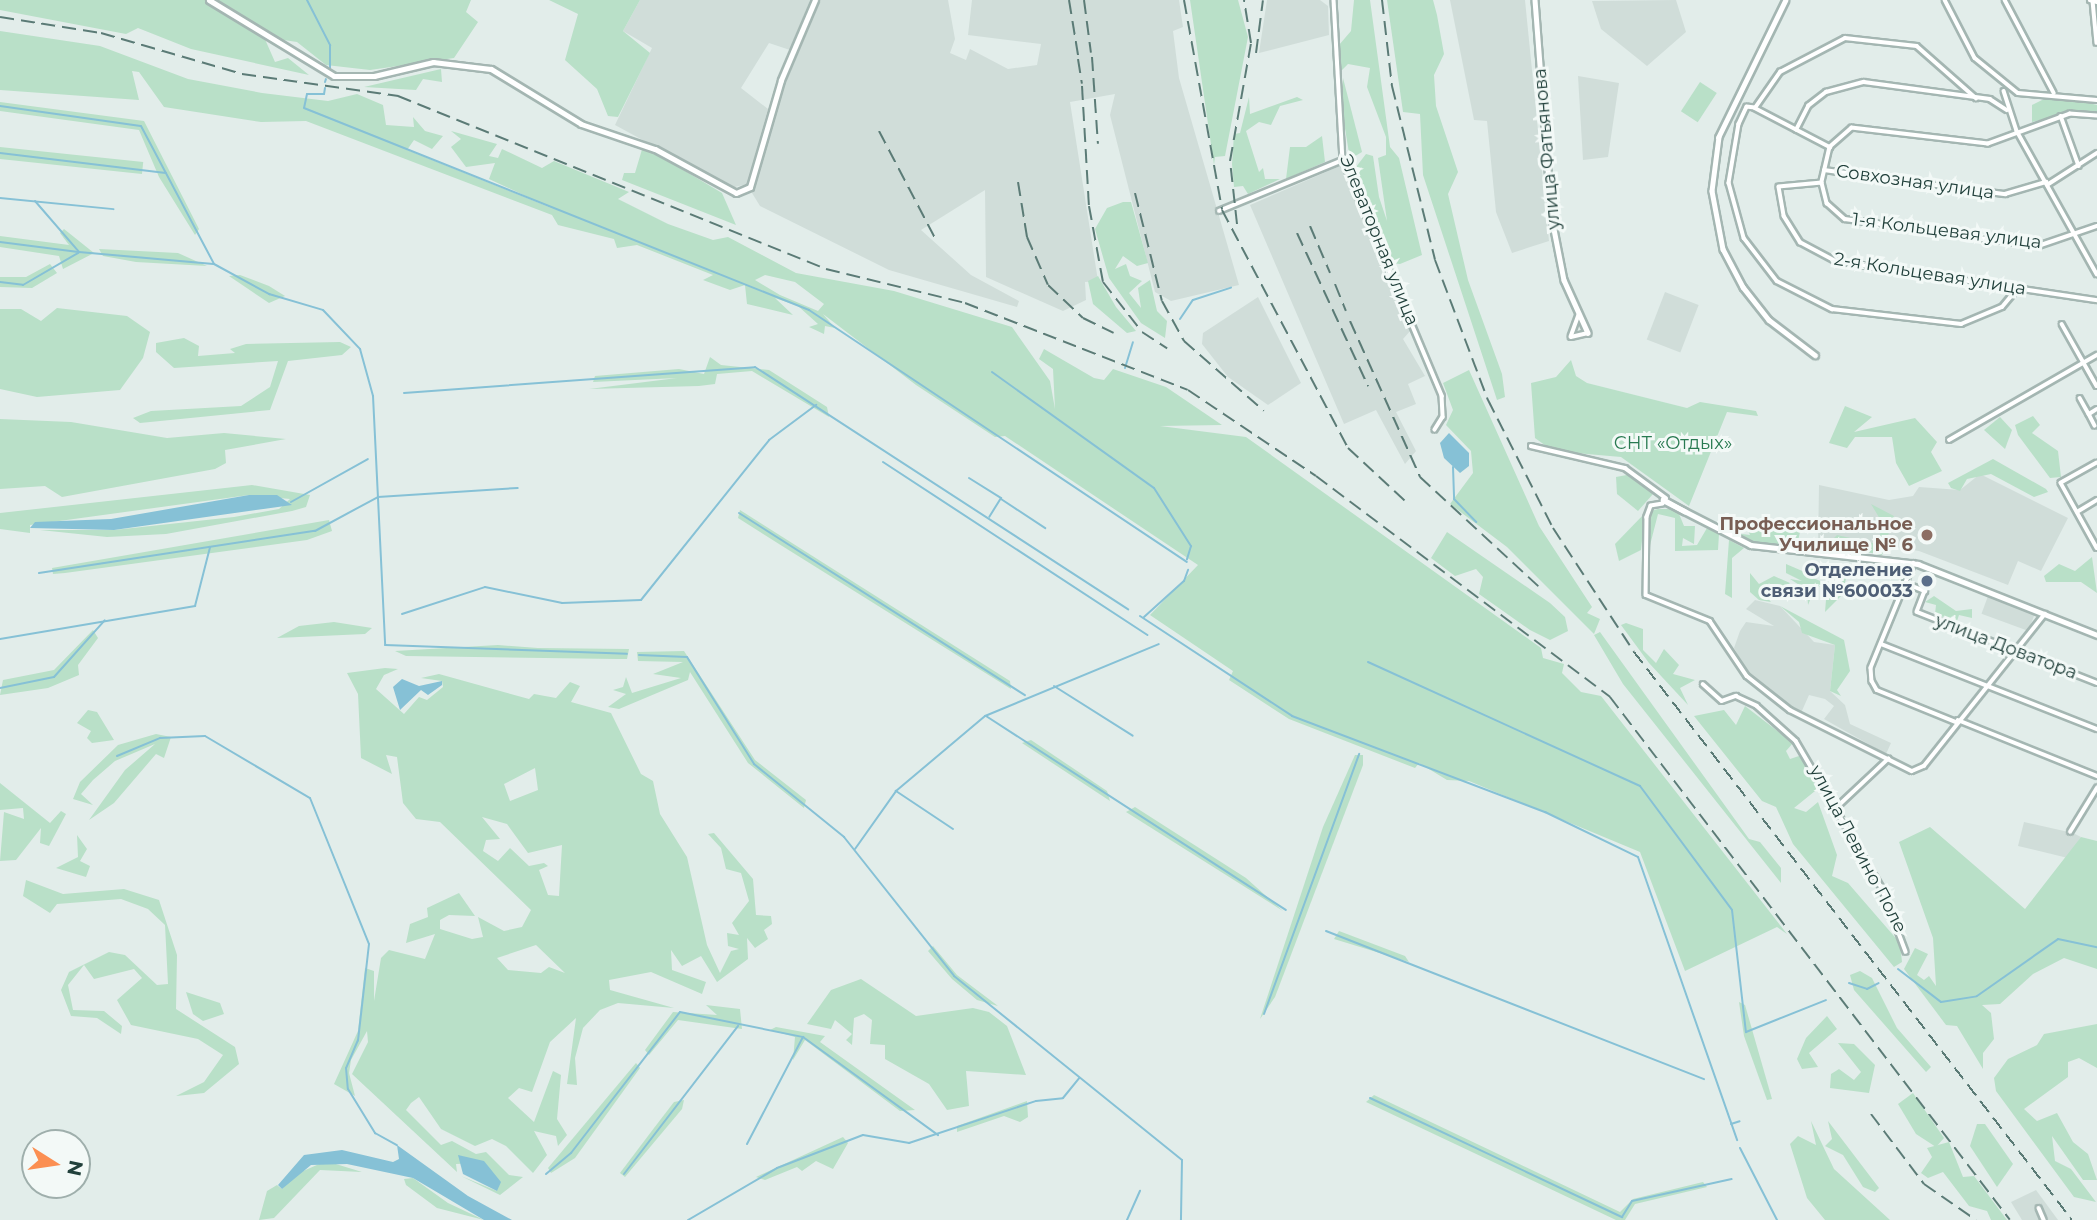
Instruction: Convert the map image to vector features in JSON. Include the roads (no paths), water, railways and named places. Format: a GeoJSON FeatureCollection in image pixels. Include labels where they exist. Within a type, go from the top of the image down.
{"type":"FeatureCollection","features":[{"type":"Feature","properties":{"kind":"main road"},"geometry":{"type":"LineString","coordinates":[[209,0],[309,65],[344,77],[433,62],[491,69],[581,124],[655,149],[736,193],[750,187],[794,45],[815,0]]}},
{"type":"Feature","properties":{"kind":"street","name":"Элеваторная улица"},"geometry":{"type":"LineString","coordinates":[[1334,0],[1342,160],[1442,396],[1443,417],[1435,430]]}},
{"type":"Feature","properties":{"kind":"street","name":"улица Фатьянова"},"geometry":{"type":"LineString","coordinates":[[1535,0],[1547,187],[1564,280],[1588,334]]}},
{"type":"Feature","properties":{"kind":"street"},"geometry":{"type":"LineString","coordinates":[[1786,0],[1732,104],[1719,137],[1712,191],[1723,248],[1743,287],[1769,320],[1815,355]]}},
{"type":"Feature","properties":{"kind":"street"},"geometry":{"type":"LineString","coordinates":[[1945,0],[1975,58],[1998,78],[2027,96],[2054,93],[2097,100]]}},
{"type":"Feature","properties":{"kind":"street"},"geometry":{"type":"LineString","coordinates":[[2005,0],[2054,93]]}},
{"type":"Feature","properties":{"kind":"street"},"geometry":{"type":"LineString","coordinates":[[2093,1],[2097,43]]}},
{"type":"Feature","properties":{"kind":"street"},"geometry":{"type":"LineString","coordinates":[[1755,108],[1780,72],[1845,38],[1917,46],[1976,97]]}},
{"type":"Feature","properties":{"kind":"street"},"geometry":{"type":"LineString","coordinates":[[1796,130],[1808,106],[1840,86],[1864,82],[1976,97],[2007,110]]}},
{"type":"Feature","properties":{"kind":"street"},"geometry":{"type":"LineString","coordinates":[[2004,91],[2007,110],[2017,131],[2097,274]]}},
{"type":"Feature","properties":{"kind":"street"},"geometry":{"type":"LineString","coordinates":[[1830,147],[1755,108],[1747,107],[1739,124],[1729,183],[1744,238],[1777,281],[1832,309],[1953,324],[1988,316],[2017,289]]}},
{"type":"Feature","properties":{"kind":"street"},"geometry":{"type":"LineString","coordinates":[[2060,116],[2079,166]]}},
{"type":"Feature","properties":{"kind":"street"},"geometry":{"type":"LineString","coordinates":[[1822,183],[1830,147],[1840,134],[1860,127],[1988,144],[2060,116],[2097,116]]}},
{"type":"Feature","properties":{"kind":"street","name":"Совхозная улица"},"geometry":{"type":"LineString","coordinates":[[1824,170],[2005,194],[2046,183],[2097,153]]}},
{"type":"Feature","properties":{"kind":"street"},"geometry":{"type":"LineString","coordinates":[[1219,211],[1342,160]]}},
{"type":"Feature","properties":{"kind":"street","name":"2-я Кольцевая улица"},"geometry":{"type":"LineString","coordinates":[[1822,183],[1779,187],[1790,229],[1835,261],[2097,300]]}},
{"type":"Feature","properties":{"kind":"street","name":"1-я Кольцевая улица"},"geometry":{"type":"LineString","coordinates":[[1822,183],[1828,203],[1845,219],[2038,246],[2076,237],[2097,226]]}},
{"type":"Feature","properties":{"kind":"street"},"geometry":{"type":"LineString","coordinates":[[1579,315],[1571,337],[1588,334]]}},
{"type":"Feature","properties":{"kind":"street"},"geometry":{"type":"LineString","coordinates":[[2062,324],[2097,386]]}},
{"type":"Feature","properties":{"kind":"street"},"geometry":{"type":"LineString","coordinates":[[1949,440],[2097,355]]}},
{"type":"Feature","properties":{"kind":"street"},"geometry":{"type":"LineString","coordinates":[[2080,398],[2095,426]]}},
{"type":"Feature","properties":{"kind":"street"},"geometry":{"type":"LineString","coordinates":[[2089,414],[2097,409]]}},
{"type":"Feature","properties":{"kind":"street"},"geometry":{"type":"LineString","coordinates":[[1531,446],[1625,468],[1664,501],[1758,547],[1914,564],[2097,635]]}},
{"type":"Feature","properties":{"kind":"street"},"geometry":{"type":"LineString","coordinates":[[2097,463],[2061,483],[2097,548]]}},
{"type":"Feature","properties":{"kind":"street"},"geometry":{"type":"LineString","coordinates":[[2077,512],[2097,500]]}},
{"type":"Feature","properties":{"kind":"street"},"geometry":{"type":"LineString","coordinates":[[1664,501],[1651,506],[1646,551],[1646,595],[1697,612],[1747,676],[1790,710],[1917,771],[2045,614]]}},
{"type":"Feature","properties":{"kind":"street"},"geometry":{"type":"LineString","coordinates":[[1914,564],[1871,668],[1877,690],[2097,776]]}},
{"type":"Feature","properties":{"kind":"street","name":"улица Доватора"},"geometry":{"type":"LineString","coordinates":[[1905,583],[1925,591],[1917,612],[2097,683]]}},
{"type":"Feature","properties":{"kind":"street"},"geometry":{"type":"LineString","coordinates":[[1881,644],[2097,729]]}},
{"type":"Feature","properties":{"kind":"street","name":"улица Левино Поле"},"geometry":{"type":"LineString","coordinates":[[1703,684],[1722,701],[1736,696],[1757,706],[1796,741],[1838,806],[1906,938],[1906,952]]}},
{"type":"Feature","properties":{"kind":"street"},"geometry":{"type":"LineString","coordinates":[[1838,806],[1888,759]]}},
{"type":"Feature","properties":{"kind":"street"},"geometry":{"type":"LineString","coordinates":[[2070,832],[2097,788]]}},
{"type":"Feature","properties":{"kind":"street"},"geometry":{"type":"LineString","coordinates":[[2039,1208],[2044,1220]]}},
{"type":"Feature","properties":{"kind":"water"},"geometry":{"type":"Polygon","coordinates":[[[1449,433],[1469,453],[1469,466],[1460,473],[1444,458],[1440,443],[1449,433]]]}},
{"type":"Feature","properties":{"kind":"water"},"geometry":{"type":"Polygon","coordinates":[[[249,495],[277,495],[292,505],[114,530],[30,528],[35,522],[111,519],[249,495]]]}},
{"type":"Feature","properties":{"kind":"water"},"geometry":{"type":"Polygon","coordinates":[[[402,679],[419,686],[442,681],[442,685],[428,695],[421,690],[400,710],[393,687],[402,679]]]}},
{"type":"Feature","properties":{"kind":"water"},"geometry":{"type":"Polygon","coordinates":[[[397,1145],[468,1196],[512,1220],[484,1220],[413,1178],[347,1164],[311,1165],[282,1189],[278,1185],[304,1155],[342,1150],[393,1162],[399,1159],[397,1145]]]}},
{"type":"Feature","properties":{"kind":"water"},"geometry":{"type":"Polygon","coordinates":[[[458,1155],[484,1161],[501,1182],[497,1191],[463,1174],[458,1155]]]}},
{"type":"Feature","properties":{"kind":"waterway"},"geometry":{"type":"LineString","coordinates":[[307,0],[330,45],[330,69]]}},
{"type":"Feature","properties":{"kind":"waterway"},"geometry":{"type":"LineString","coordinates":[[325,88],[324,94],[307,94],[304,108],[809,310],[1187,562]]}},
{"type":"Feature","properties":{"kind":"waterway"},"geometry":{"type":"LineString","coordinates":[[0,106],[141,126],[214,264],[269,294],[323,310],[360,349],[373,396],[385,645],[627,654]]}},
{"type":"Feature","properties":{"kind":"waterway"},"geometry":{"type":"LineString","coordinates":[[0,153],[166,173]]}},
{"type":"Feature","properties":{"kind":"waterway"},"geometry":{"type":"LineString","coordinates":[[0,198],[113,209]]}},
{"type":"Feature","properties":{"kind":"waterway"},"geometry":{"type":"LineString","coordinates":[[35,201],[79,252],[213,264]]}},
{"type":"Feature","properties":{"kind":"waterway"},"geometry":{"type":"LineString","coordinates":[[0,242],[78,252]]}},
{"type":"Feature","properties":{"kind":"waterway"},"geometry":{"type":"LineString","coordinates":[[0,282],[23,285],[78,253]]}},
{"type":"Feature","properties":{"kind":"waterway"},"geometry":{"type":"LineString","coordinates":[[1180,319],[1193,300],[1231,288]]}},
{"type":"Feature","properties":{"kind":"waterway"},"geometry":{"type":"LineString","coordinates":[[1125,368],[1133,342]]}},
{"type":"Feature","properties":{"kind":"waterway"},"geometry":{"type":"LineString","coordinates":[[404,393],[755,367],[1128,609]]}},
{"type":"Feature","properties":{"kind":"waterway"},"geometry":{"type":"LineString","coordinates":[[992,372],[1154,488],[1191,546],[1187,559]]}},
{"type":"Feature","properties":{"kind":"waterway"},"geometry":{"type":"LineString","coordinates":[[402,614],[485,587],[562,603],[641,600],[769,440],[816,405]]}},
{"type":"Feature","properties":{"kind":"waterway"},"geometry":{"type":"LineString","coordinates":[[291,502],[368,459]]}},
{"type":"Feature","properties":{"kind":"waterway"},"geometry":{"type":"LineString","coordinates":[[883,462],[1147,635]]}},
{"type":"Feature","properties":{"kind":"waterway"},"geometry":{"type":"LineString","coordinates":[[1453,467],[1454,499],[1476,522]]}},
{"type":"Feature","properties":{"kind":"waterway"},"geometry":{"type":"LineString","coordinates":[[969,478],[1001,498],[989,517]]}},
{"type":"Feature","properties":{"kind":"waterway"},"geometry":{"type":"LineString","coordinates":[[39,573],[315,531],[378,497],[518,488]]}},
{"type":"Feature","properties":{"kind":"waterway"},"geometry":{"type":"LineString","coordinates":[[1001,499],[1045,528]]}},
{"type":"Feature","properties":{"kind":"waterway"},"geometry":{"type":"LineString","coordinates":[[739,513],[1025,695]]}},
{"type":"Feature","properties":{"kind":"waterway"},"geometry":{"type":"LineString","coordinates":[[0,639],[195,606],[210,547]]}},
{"type":"Feature","properties":{"kind":"waterway"},"geometry":{"type":"LineString","coordinates":[[1144,617],[1184,581],[1188,570]]}},
{"type":"Feature","properties":{"kind":"waterway"},"geometry":{"type":"LineString","coordinates":[[1140,616],[1292,716],[1545,812],[1638,857],[1737,1140]]}},
{"type":"Feature","properties":{"kind":"waterway"},"geometry":{"type":"LineString","coordinates":[[0,688],[54,677],[105,620]]}},
{"type":"Feature","properties":{"kind":"waterway"},"geometry":{"type":"LineString","coordinates":[[953,829],[896,791],[985,716],[1159,644]]}},
{"type":"Feature","properties":{"kind":"waterway"},"geometry":{"type":"LineString","coordinates":[[639,655],[687,657],[754,764],[844,837],[954,976],[1182,1160],[1181,1220]]}},
{"type":"Feature","properties":{"kind":"waterway"},"geometry":{"type":"LineString","coordinates":[[1368,662],[1640,786],[1732,910],[1746,1032],[1826,1000]]}},
{"type":"Feature","properties":{"kind":"waterway"},"geometry":{"type":"LineString","coordinates":[[1054,686],[1133,736]]}},
{"type":"Feature","properties":{"kind":"waterway"},"geometry":{"type":"LineString","coordinates":[[986,716],[1286,910]]}},
{"type":"Feature","properties":{"kind":"waterway"},"geometry":{"type":"LineString","coordinates":[[117,756],[160,738],[205,736],[310,798],[369,944],[358,1040],[346,1068],[348,1089],[375,1133],[397,1145]]}},
{"type":"Feature","properties":{"kind":"waterway"},"geometry":{"type":"LineString","coordinates":[[1264,1014],[1359,754]]}},
{"type":"Feature","properties":{"kind":"waterway"},"geometry":{"type":"LineString","coordinates":[[855,849],[896,791]]}},
{"type":"Feature","properties":{"kind":"waterway"},"geometry":{"type":"LineString","coordinates":[[1326,931],[1704,1079]]}},
{"type":"Feature","properties":{"kind":"waterway"},"geometry":{"type":"LineString","coordinates":[[1898,969],[1941,1002],[1977,996],[2058,939],[2097,947]]}},
{"type":"Feature","properties":{"kind":"waterway"},"geometry":{"type":"LineString","coordinates":[[1849,983],[1867,989],[1879,983]]}},
{"type":"Feature","properties":{"kind":"waterway"},"geometry":{"type":"LineString","coordinates":[[546,1174],[571,1153],[680,1012],[803,1037]]}},
{"type":"Feature","properties":{"kind":"waterway"},"geometry":{"type":"LineString","coordinates":[[624,1174],[738,1026]]}},
{"type":"Feature","properties":{"kind":"waterway"},"geometry":{"type":"LineString","coordinates":[[747,1144],[803,1037],[938,1135]]}},
{"type":"Feature","properties":{"kind":"waterway"},"geometry":{"type":"LineString","coordinates":[[688,1220],[777,1168],[863,1135],[909,1143],[1036,1101],[1063,1098],[1079,1078]]}},
{"type":"Feature","properties":{"kind":"waterway"},"geometry":{"type":"LineString","coordinates":[[1370,1098],[1622,1217],[1632,1201],[1732,1179]]}},
{"type":"Feature","properties":{"kind":"waterway"},"geometry":{"type":"LineString","coordinates":[[1731,1124],[1740,1121]]}},
{"type":"Feature","properties":{"kind":"waterway"},"geometry":{"type":"LineString","coordinates":[[1740,1148],[1777,1220]]}},
{"type":"Feature","properties":{"kind":"waterway"},"geometry":{"type":"LineString","coordinates":[[1127,1220],[1140,1191]]}},
{"type":"Feature","properties":{"kind":"railway"},"geometry":{"type":"LineString","coordinates":[[1069,0],[1078,55]]}},
{"type":"Feature","properties":{"kind":"railway"},"geometry":{"type":"LineString","coordinates":[[1084,0],[1091,53]]}},
{"type":"Feature","properties":{"kind":"railway"},"geometry":{"type":"LineString","coordinates":[[1184,0],[1222,210],[1348,448],[1405,501]]}},
{"type":"Feature","properties":{"kind":"railway"},"geometry":{"type":"LineString","coordinates":[[1237,224],[1230,161],[1251,43],[1244,0]]}},
{"type":"Feature","properties":{"kind":"railway"},"geometry":{"type":"LineString","coordinates":[[1256,53],[1263,0]]}},
{"type":"Feature","properties":{"kind":"railway"},"geometry":{"type":"LineString","coordinates":[[1382,0],[1392,86],[1435,260],[1488,400],[1553,528],[1634,652],[2072,1220]]}},
{"type":"Feature","properties":{"kind":"railway"},"geometry":{"type":"LineString","coordinates":[[0,17],[101,33],[242,74],[398,96],[826,269],[965,303],[1188,390],[1316,476],[1610,697],[2010,1220]]}},
{"type":"Feature","properties":{"kind":"railway"},"geometry":{"type":"LineString","coordinates":[[1092,57],[1098,144]]}},
{"type":"Feature","properties":{"kind":"railway"},"geometry":{"type":"LineString","coordinates":[[1078,59],[1082,84]]}},
{"type":"Feature","properties":{"kind":"railway"},"geometry":{"type":"LineString","coordinates":[[1082,86],[1089,206],[1103,282],[1142,332],[1167,348]]}},
{"type":"Feature","properties":{"kind":"railway"},"geometry":{"type":"LineString","coordinates":[[879,131],[937,242]]}},
{"type":"Feature","properties":{"kind":"railway"},"geometry":{"type":"LineString","coordinates":[[1018,182],[1027,237],[1048,285],[1083,318],[1114,333]]}},
{"type":"Feature","properties":{"kind":"railway"},"geometry":{"type":"LineString","coordinates":[[1135,193],[1162,301],[1184,341],[1264,411]]}},
{"type":"Feature","properties":{"kind":"railway"},"geometry":{"type":"LineString","coordinates":[[1310,226],[1330,273]]}},
{"type":"Feature","properties":{"kind":"railway"},"geometry":{"type":"LineString","coordinates":[[1297,233],[1368,386]]}},
{"type":"Feature","properties":{"kind":"railway"},"geometry":{"type":"LineString","coordinates":[[1335,284],[1346,311]]}},
{"type":"Feature","properties":{"kind":"railway"},"geometry":{"type":"LineString","coordinates":[[1350,321],[1420,477],[1539,587]]}},
{"type":"Feature","properties":{"kind":"railway"},"geometry":{"type":"LineString","coordinates":[[1871,1114],[1924,1184],[1976,1220]]}},
{"type":"Feature","properties":{"kind":"place","name":"Профессиональное Училище № 6"},"geometry":{"type":"Point","coordinates":[1927,535]}},
{"type":"Feature","properties":{"kind":"place","name":"Отделение связи №600033"},"geometry":{"type":"Point","coordinates":[1927,581]}},
{"type":"Feature","properties":{"kind":"park label","name":"СНТ «Отдых»"},"geometry":{"type":"Point","coordinates":[1673,443]}}]}
